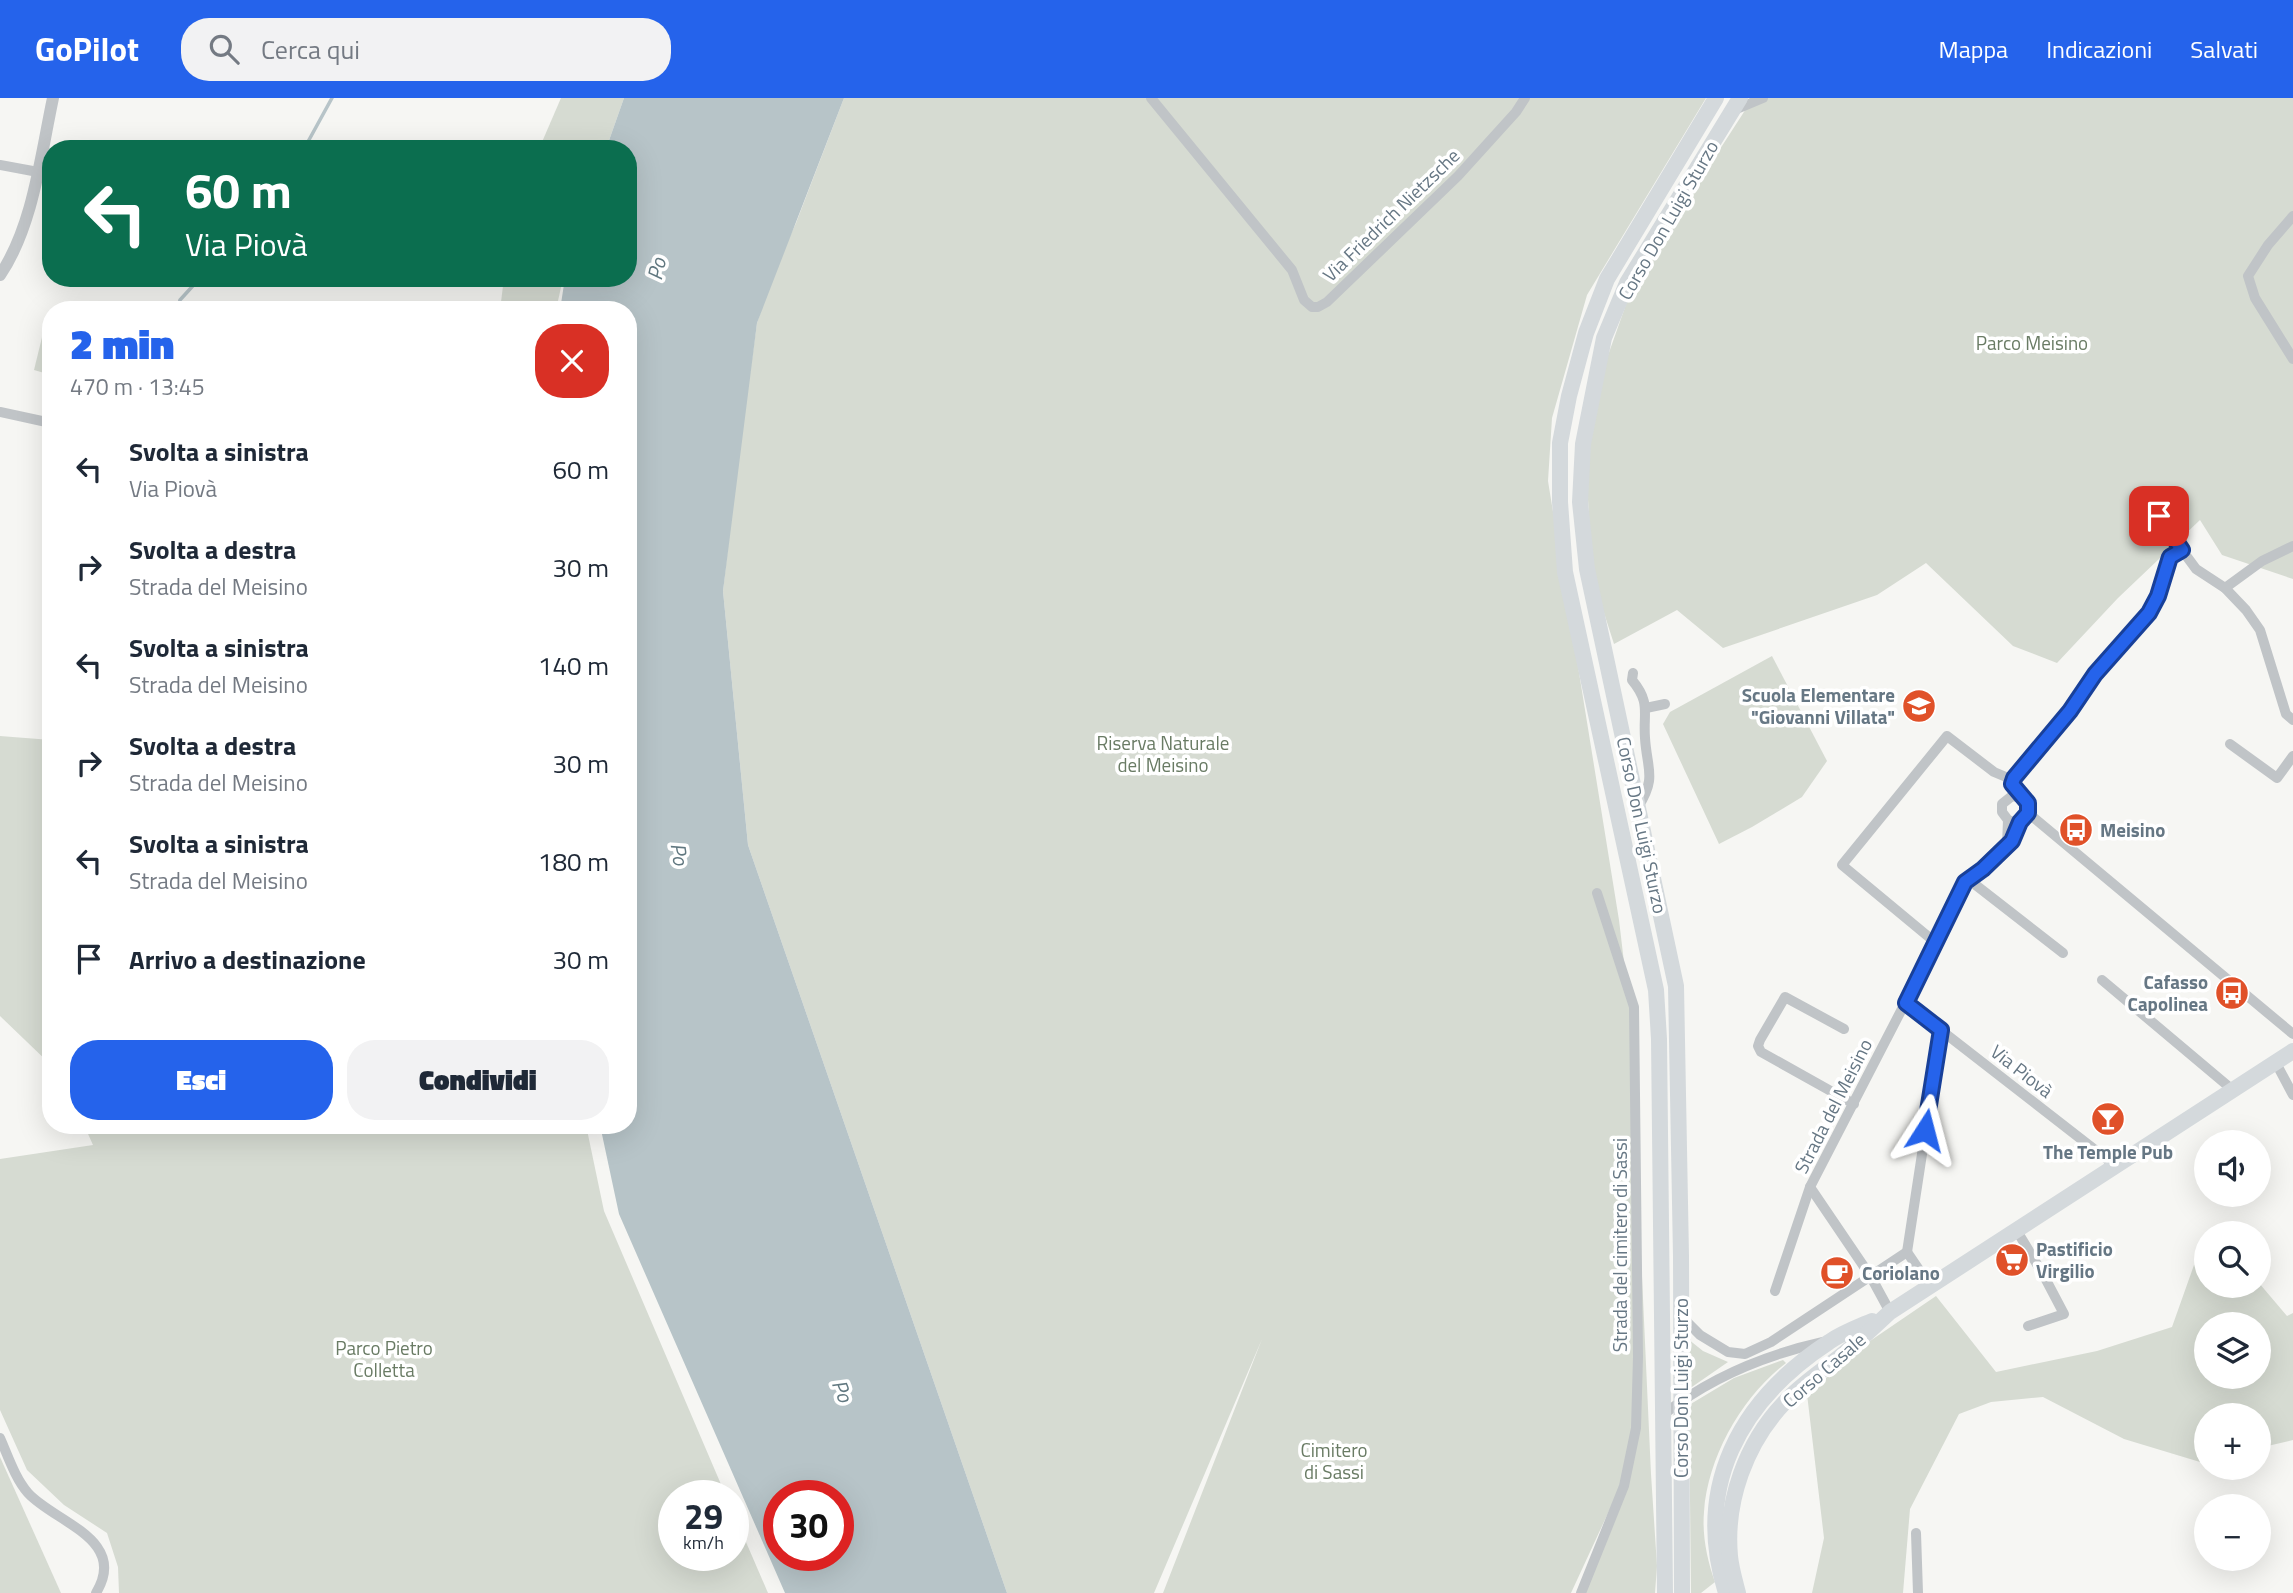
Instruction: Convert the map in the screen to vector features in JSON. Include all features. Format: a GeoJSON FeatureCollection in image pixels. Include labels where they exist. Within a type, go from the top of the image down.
{"type":"FeatureCollection","features":[{"type":"Feature","properties":{"kind":"main road","name":"Corso Don Luigi Sturzo"},"geometry":{"type":"LineString","coordinates":[[1665,1593],[1659,1039],[1656,990],[1565,572],[1560,502],[1560,443],[1569,396],[1586,334],[1607,279],[1716,98]]}},
{"type":"Feature","properties":{"kind":"main road","name":"Corso Don Luigi Sturzo"},"geometry":{"type":"LineString","coordinates":[[1682,1593],[1676,986],[1587,569],[1580,502],[1583,444],[1604,338],[1627,283],[1736,105]]}},
{"type":"Feature","properties":{"kind":"main road","name":"Corso Casale"},"geometry":{"type":"LineString","coordinates":[[1725,1591],[1716,1552],[1714,1510],[1731,1449],[1745,1424],[1770,1392],[1800,1363],[1830,1340],[1890,1312],[2118,1167],[2293,1051]]}},
{"type":"Feature","properties":{"kind":"main road","name":"Corso Casale"},"geometry":{"type":"LineString","coordinates":[[1725,1591],[1732,1565],[1729,1534],[1734,1494],[1753,1445],[1783,1404],[1811,1377],[1841,1356],[1890,1312]]}},
{"type":"Feature","properties":{"kind":"street"},"geometry":{"type":"LineString","coordinates":[[44,140],[53,98]]}},
{"type":"Feature","properties":{"kind":"street","name":"Via Friedrich Nietzsche"},"geometry":{"type":"LineString","coordinates":[[1151,98],[1292,270],[1304,300],[1312,307],[1318,307],[1327,302],[1458,176],[1516,112],[1525,98]]}},
{"type":"Feature","properties":{"kind":"street"},"geometry":{"type":"LineString","coordinates":[[1736,105],[1763,98]]}},
{"type":"Feature","properties":{"kind":"street"},"geometry":{"type":"LineString","coordinates":[[0,275],[20,235],[42,152]]}},
{"type":"Feature","properties":{"kind":"street"},"geometry":{"type":"LineString","coordinates":[[0,164],[38,172]]}},
{"type":"Feature","properties":{"kind":"street"},"geometry":{"type":"LineString","coordinates":[[2293,216],[2268,245],[2248,276],[2255,299],[2293,359]]}},
{"type":"Feature","properties":{"kind":"street"},"geometry":{"type":"LineString","coordinates":[[0,412],[42,421]]}},
{"type":"Feature","properties":{"kind":"street"},"geometry":{"type":"LineString","coordinates":[[2148,498],[2196,569],[2225,588],[2260,630],[2286,715],[2293,720]]}},
{"type":"Feature","properties":{"kind":"street"},"geometry":{"type":"LineString","coordinates":[[2225,588],[2262,561],[2293,547]]}},
{"type":"Feature","properties":{"kind":"street"},"geometry":{"type":"LineString","coordinates":[[2012,784],[2014,778],[2070,711],[2095,674],[2149,613],[2158,596],[2170,557],[2182,550]]}},
{"type":"Feature","properties":{"kind":"street"},"geometry":{"type":"LineString","coordinates":[[1633,673],[1632,680],[1644,697],[1645,739],[1651,770],[1648,791],[1638,808]]}},
{"type":"Feature","properties":{"kind":"street"},"geometry":{"type":"LineString","coordinates":[[1646,708],[1664,704]]}},
{"type":"Feature","properties":{"kind":"street"},"geometry":{"type":"LineString","coordinates":[[1936,943],[1842,865],[1947,736],[1994,772],[2003,783],[2007,798],[2002,809],[2004,816],[2008,820],[2020,822],[2028,813],[2028,803],[2006,777],[1994,772]]}},
{"type":"Feature","properties":{"kind":"street"},"geometry":{"type":"LineString","coordinates":[[2230,744],[2277,778],[2293,756]]}},
{"type":"Feature","properties":{"kind":"street"},"geometry":{"type":"LineString","coordinates":[[2007,798],[2021,796]]}},
{"type":"Feature","properties":{"kind":"street"},"geometry":{"type":"LineString","coordinates":[[2028,813],[2293,1034]]}},
{"type":"Feature","properties":{"kind":"street"},"geometry":{"type":"LineString","coordinates":[[2007,847],[2008,820]]}},
{"type":"Feature","properties":{"kind":"street","name":"Strada del Meisino"},"geometry":{"type":"LineString","coordinates":[[1775,1291],[1810,1187],[1968,879],[2007,847],[2020,822]]}},
{"type":"Feature","properties":{"kind":"street"},"geometry":{"type":"LineString","coordinates":[[1968,879],[2063,953]]}},
{"type":"Feature","properties":{"kind":"street","name":"Strada del cimitero di Sassi"},"geometry":{"type":"LineString","coordinates":[[1581,1593],[1623,1486],[1636,1428],[1638,1357],[1634,1007],[1597,893]]}},
{"type":"Feature","properties":{"kind":"street"},"geometry":{"type":"LineString","coordinates":[[2102,980],[2234,1091]]}},
{"type":"Feature","properties":{"kind":"street"},"geometry":{"type":"LineString","coordinates":[[1844,1029],[1785,997],[1758,1046],[1760,1052],[1854,1104]]}},
{"type":"Feature","properties":{"kind":"street","name":"Via Piovà"},"geometry":{"type":"LineString","coordinates":[[1906,1003],[2118,1167]]}},
{"type":"Feature","properties":{"kind":"street"},"geometry":{"type":"LineString","coordinates":[[1930,1286],[1907,1252],[1941,1030]]}},
{"type":"Feature","properties":{"kind":"street"},"geometry":{"type":"LineString","coordinates":[[2276,1063],[2293,1095]]}},
{"type":"Feature","properties":{"kind":"street"},"geometry":{"type":"LineString","coordinates":[[1810,1187],[1871,1277],[1890,1312]]}},
{"type":"Feature","properties":{"kind":"street"},"geometry":{"type":"LineString","coordinates":[[2017,1231],[2064,1314],[2028,1326]]}},
{"type":"Feature","properties":{"kind":"street"},"geometry":{"type":"LineString","coordinates":[[1745,1354],[1771,1342],[1907,1252]]}},
{"type":"Feature","properties":{"kind":"street"},"geometry":{"type":"LineString","coordinates":[[1681,1316],[1700,1335],[1728,1352],[1761,1359]]}},
{"type":"Feature","properties":{"kind":"street"},"geometry":{"type":"LineString","coordinates":[[1664,1414],[1681,1400],[1718,1379],[1761,1359],[1830,1340]]}},
{"type":"Feature","properties":{"kind":"street"},"geometry":{"type":"LineString","coordinates":[[1761,1359],[1771,1342]]}},
{"type":"Feature","properties":{"kind":"street"},"geometry":{"type":"LineString","coordinates":[[0,1438],[29,1494],[81,1531],[99,1549],[105,1569],[96,1593]]}},
{"type":"Feature","properties":{"kind":"street"},"geometry":{"type":"LineString","coordinates":[[1916,1533],[1917,1593]]}},
{"type":"Feature","properties":{"kind":"green space"},"geometry":{"type":"Polygon","coordinates":[[[561,98],[624,98],[609,140],[543,140],[561,98]]]}},
{"type":"Feature","properties":{"kind":"green space","name":"Riserva Naturale del Meisino"},"geometry":{"type":"Polygon","coordinates":[[[844,98],[1706,98],[1587,295],[1552,418],[1548,481],[1619,920],[1630,1013],[1657,1566],[1655,1593],[1583,1593],[1621,1485],[1571,1593],[1163,1593],[1262,1339],[1154,1593],[1007,1593],[748,845],[723,591],[738,458],[757,323],[775,269],[796,223],[844,98]]]}},
{"type":"Feature","properties":{"kind":"green space","name":"Parco Meisino"},"geometry":{"type":"Polygon","coordinates":[[[1753,98],[2293,98],[2293,579],[2222,555],[2200,520],[2118,598],[2057,663],[2013,646],[1926,563],[1877,595],[1723,648],[1677,610],[1614,644],[1597,591],[1587,482],[1591,431],[1601,375],[1634,282],[1753,98]]]}},
{"type":"Feature","properties":{"kind":"green space"},"geometry":{"type":"Polygon","coordinates":[[[503,287],[561,287],[558,301],[501,301],[503,287]]]}},
{"type":"Feature","properties":{"kind":"green space"},"geometry":{"type":"Polygon","coordinates":[[[42,337],[42,372],[34,370],[42,337]]]}},
{"type":"Feature","properties":{"kind":"green space"},"geometry":{"type":"Polygon","coordinates":[[[1772,656],[1827,761],[1802,797],[1719,844],[1663,724],[1670,712],[1772,656]]]}},
{"type":"Feature","properties":{"kind":"green space"},"geometry":{"type":"Polygon","coordinates":[[[0,736],[42,739],[42,1056],[0,1016],[0,736]]]}},
{"type":"Feature","properties":{"kind":"green space","name":"Parco Pietro Colletta"},"geometry":{"type":"Polygon","coordinates":[[[88,1134],[588,1134],[604,1211],[719,1480],[658,1480],[658,1571],[749,1571],[749,1549],[768,1593],[119,1593],[118,1567],[107,1533],[64,1505],[27,1470],[0,1410],[0,1159],[93,1145],[88,1134]]]}},
{"type":"Feature","properties":{"kind":"green space"},"geometry":{"type":"Polygon","coordinates":[[[2194,1265],[2194,1298],[2271,1297],[2287,1316],[2293,1313],[2293,1440],[2271,1445],[2271,1403],[2194,1403],[2194,1460],[2124,1439],[2043,1397],[1991,1402],[1959,1414],[1910,1509],[1903,1593],[1812,1593],[1824,1538],[1807,1394],[1870,1341],[1936,1296],[1996,1372],[2097,1351],[2172,1327],[2194,1265]]]}},
{"type":"Feature","properties":{"kind":"green space"},"geometry":{"type":"Polygon","coordinates":[[[1688,1339],[1703,1351],[1728,1362],[1689,1389],[1688,1339]]]}},
{"type":"Feature","properties":{"kind":"green space"},"geometry":{"type":"Polygon","coordinates":[[[1783,1360],[1786,1363],[1755,1393],[1742,1410],[1720,1449],[1712,1470],[1704,1512],[1706,1547],[1715,1582],[1701,1593],[1691,1593],[1689,1405],[1734,1378],[1783,1360]]]}},
{"type":"Feature","properties":{"kind":"green space"},"geometry":{"type":"Polygon","coordinates":[[[0,1457],[61,1593],[0,1593],[0,1457]]]}},
{"type":"Feature","properties":{"kind":"water","name":"Po"},"geometry":{"type":"Polygon","coordinates":[[[624,98],[844,98],[757,323],[723,591],[748,845],[1007,1593],[785,1593],[775,1571],[854,1571],[854,1480],[763,1480],[763,1543],[749,1511],[749,1480],[736,1480],[619,1214],[602,1134],[637,1134],[637,301],[561,301],[564,287],[637,287],[637,140],[609,140],[624,98]]]}},
{"type":"Feature","properties":{"kind":"waterway"},"geometry":{"type":"LineString","coordinates":[[309,140],[332,98]]}},
{"type":"Feature","properties":{"kind":"waterway"},"geometry":{"type":"LineString","coordinates":[[180,301],[192,287]]}},
{"type":"Feature","properties":{"kind":"place","name":"Scuola Elementare \"Giovanni Villata\""},"geometry":{"type":"Point","coordinates":[1919,706]}},
{"type":"Feature","properties":{"kind":"place","name":"Meisino"},"geometry":{"type":"Point","coordinates":[2076,830]}},
{"type":"Feature","properties":{"kind":"place","name":"Cafasso Capolinea"},"geometry":{"type":"Point","coordinates":[2232,993]}},
{"type":"Feature","properties":{"kind":"place","name":"The Temple Pub"},"geometry":{"type":"Point","coordinates":[2108,1119]}},
{"type":"Feature","properties":{"kind":"place","name":"Pastificio Virgilio"},"geometry":{"type":"Point","coordinates":[2012,1260]}},
{"type":"Feature","properties":{"kind":"place","name":"Coriolano"},"geometry":{"type":"Point","coordinates":[1837,1273]}},
{"type":"Feature","properties":{"kind":"route"},"geometry":{"type":"LineString","coordinates":[[1925,1130],[1941,1030],[1906,1003],[1965,882],[2012,841],[2020,822],[2028,813],[2028,803],[2012,784],[2014,778],[2070,711],[2095,674],[2155,604],[2170,557],[2182,550],[2159,516]]}},
{"type":"Feature","properties":{"kind":"park label","name":"Cimitero di Sassi"},"geometry":{"type":"Point","coordinates":[1334,1461]}}]}
